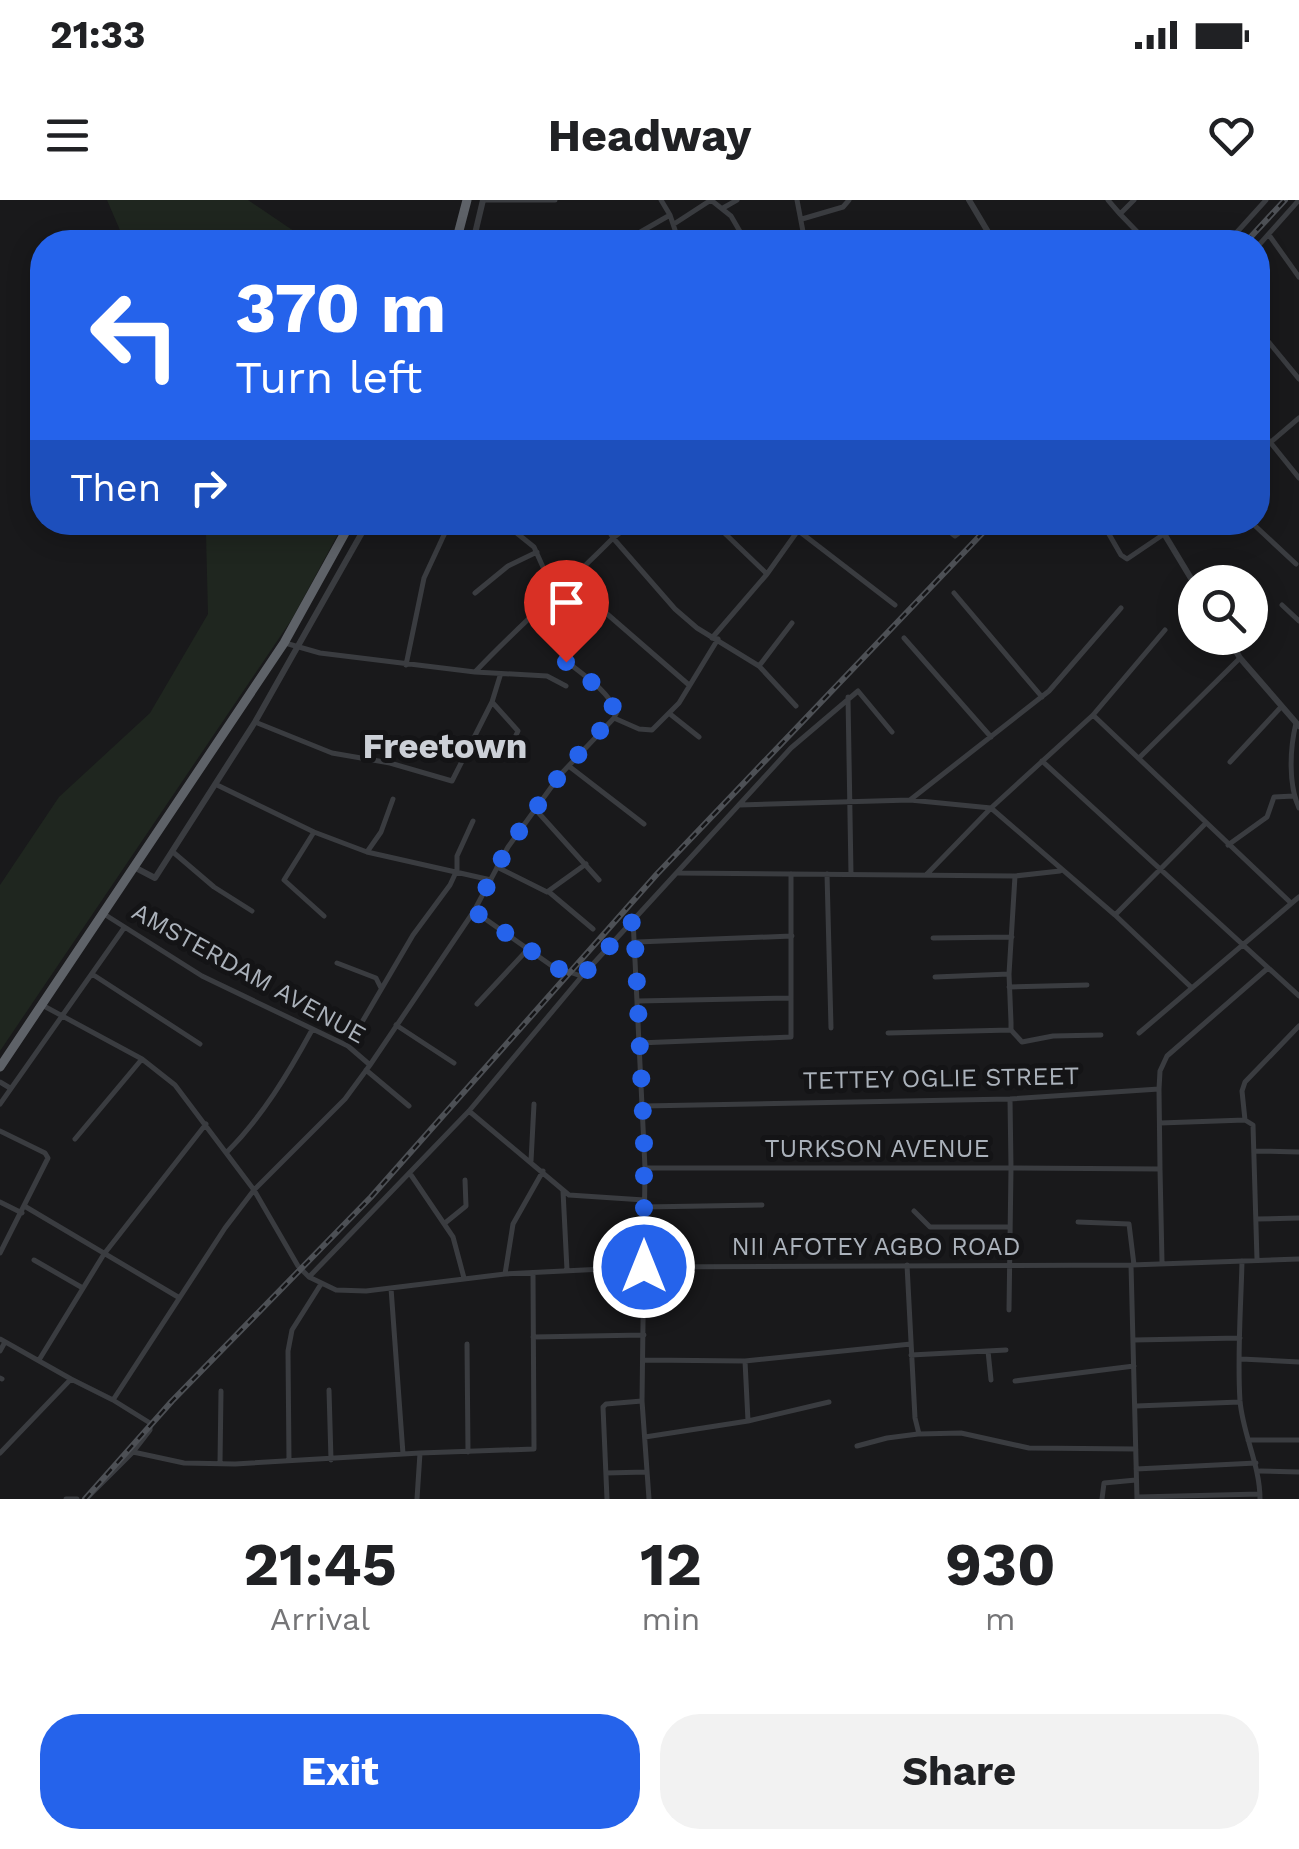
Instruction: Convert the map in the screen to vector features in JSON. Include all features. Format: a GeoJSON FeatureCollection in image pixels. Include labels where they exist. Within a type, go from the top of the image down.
{"type":"FeatureCollection","features":[{"type":"Feature","properties":{"kind":"highway"},"geometry":{"type":"LineString","coordinates":[[459,230],[467,200]]}},
{"type":"Feature","properties":{"kind":"highway"},"geometry":{"type":"LineString","coordinates":[[0,1068],[284,643],[344,535]]}},
{"type":"Feature","properties":{"kind":"street"},"geometry":{"type":"LineString","coordinates":[[476,230],[483,200],[555,200]]}},
{"type":"Feature","properties":{"kind":"street"},"geometry":{"type":"LineString","coordinates":[[661,200],[676,230]]}},
{"type":"Feature","properties":{"kind":"street"},"geometry":{"type":"LineString","coordinates":[[674,224],[711,200],[732,216],[740,230]]}},
{"type":"Feature","properties":{"kind":"street"},"geometry":{"type":"LineString","coordinates":[[723,208],[737,200]]}},
{"type":"Feature","properties":{"kind":"street"},"geometry":{"type":"LineString","coordinates":[[798,200],[803,230]]}},
{"type":"Feature","properties":{"kind":"street"},"geometry":{"type":"LineString","coordinates":[[802,219],[843,207],[849,200]]}},
{"type":"Feature","properties":{"kind":"street"},"geometry":{"type":"LineString","coordinates":[[968,200],[987,230]]}},
{"type":"Feature","properties":{"kind":"street"},"geometry":{"type":"LineString","coordinates":[[1108,200],[1136,230]]}},
{"type":"Feature","properties":{"kind":"street"},"geometry":{"type":"LineString","coordinates":[[1120,214],[1134,200]]}},
{"type":"Feature","properties":{"kind":"street"},"geometry":{"type":"LineString","coordinates":[[1239,230],[1266,200]]}},
{"type":"Feature","properties":{"kind":"street"},"geometry":{"type":"LineString","coordinates":[[1270,232],[1299,200]]}},
{"type":"Feature","properties":{"kind":"street"},"geometry":{"type":"LineString","coordinates":[[644,230],[670,215]]}},
{"type":"Feature","properties":{"kind":"street"},"geometry":{"type":"LineString","coordinates":[[1270,237],[1299,277]]}},
{"type":"Feature","properties":{"kind":"street"},"geometry":{"type":"LineString","coordinates":[[1270,344],[1299,379]]}},
{"type":"Feature","properties":{"kind":"street"},"geometry":{"type":"LineString","coordinates":[[1299,418],[1270,444],[1299,478]]}},
{"type":"Feature","properties":{"kind":"street"},"geometry":{"type":"LineString","coordinates":[[134,866],[155,878],[255,722],[361,535]]}},
{"type":"Feature","properties":{"kind":"street"},"geometry":{"type":"LineString","coordinates":[[406,665],[424,578],[444,535]]}},
{"type":"Feature","properties":{"kind":"street"},"geometry":{"type":"LineString","coordinates":[[518,535],[537,552],[554,594]]}},
{"type":"Feature","properties":{"kind":"street"},"geometry":{"type":"LineString","coordinates":[[612,535],[675,609],[759,666],[796,706]]}},
{"type":"Feature","properties":{"kind":"street"},"geometry":{"type":"LineString","coordinates":[[474,672],[618,535]]}},
{"type":"Feature","properties":{"kind":"street"},"geometry":{"type":"LineString","coordinates":[[726,535],[766,574]]}},
{"type":"Feature","properties":{"kind":"street"},"geometry":{"type":"LineString","coordinates":[[614,718],[640,730],[652,730],[670,714],[715,638],[798,535]]}},
{"type":"Feature","properties":{"kind":"street"},"geometry":{"type":"LineString","coordinates":[[804,535],[895,605]]}},
{"type":"Feature","properties":{"kind":"street"},"geometry":{"type":"LineString","coordinates":[[1109,535],[1127,559],[1163,535]]}},
{"type":"Feature","properties":{"kind":"street"},"geometry":{"type":"LineString","coordinates":[[1165,535],[1183,565]]}},
{"type":"Feature","properties":{"kind":"street"},"geometry":{"type":"LineString","coordinates":[[1266,535],[1296,564]]}},
{"type":"Feature","properties":{"kind":"street"},"geometry":{"type":"LineString","coordinates":[[475,593],[508,566],[537,552]]}},
{"type":"Feature","properties":{"kind":"street"},"geometry":{"type":"LineString","coordinates":[[573,580],[690,686]]}},
{"type":"Feature","properties":{"kind":"street"},"geometry":{"type":"LineString","coordinates":[[954,593],[1042,698]]}},
{"type":"Feature","properties":{"kind":"street"},"geometry":{"type":"LineString","coordinates":[[1282,605],[1299,621]]}},
{"type":"Feature","properties":{"kind":"street"},"geometry":{"type":"LineString","coordinates":[[910,800],[1042,698],[1120,608]]}},
{"type":"Feature","properties":{"kind":"street"},"geometry":{"type":"LineString","coordinates":[[759,666],[792,623]]}},
{"type":"Feature","properties":{"kind":"street"},"geometry":{"type":"LineString","coordinates":[[926,874],[990,808],[1093,715],[1165,630]]}},
{"type":"Feature","properties":{"kind":"street"},"geometry":{"type":"LineString","coordinates":[[904,638],[991,737]]}},
{"type":"Feature","properties":{"kind":"street"},"geometry":{"type":"LineString","coordinates":[[284,643],[406,665],[500,676],[547,676],[566,686]]}},
{"type":"Feature","properties":{"kind":"street"},"geometry":{"type":"LineString","coordinates":[[1238,655],[1297,725],[1292,753],[1294,796],[1299,808]]}},
{"type":"Feature","properties":{"kind":"street"},"geometry":{"type":"LineString","coordinates":[[1139,758],[1240,658]]}},
{"type":"Feature","properties":{"kind":"street"},"geometry":{"type":"LineString","coordinates":[[409,1106],[368,1068],[560,775],[617,712],[599,688],[566,662]]}},
{"type":"Feature","properties":{"kind":"street"},"geometry":{"type":"LineString","coordinates":[[255,722],[332,753],[452,780],[492,702],[500,676]]}},
{"type":"Feature","properties":{"kind":"street"},"geometry":{"type":"LineString","coordinates":[[309,1277],[470,1111],[582,976],[804,735],[858,692],[892,732]]}},
{"type":"Feature","properties":{"kind":"street"},"geometry":{"type":"LineString","coordinates":[[848,697],[851,874]]}},
{"type":"Feature","properties":{"kind":"street"},"geometry":{"type":"LineString","coordinates":[[492,702],[518,731],[508,752]]}},
{"type":"Feature","properties":{"kind":"street"},"geometry":{"type":"LineString","coordinates":[[1230,762],[1281,707]]}},
{"type":"Feature","properties":{"kind":"street"},"geometry":{"type":"LineString","coordinates":[[670,714],[699,737]]}},
{"type":"Feature","properties":{"kind":"street"},"geometry":{"type":"LineString","coordinates":[[1093,715],[1292,903]]}},
{"type":"Feature","properties":{"kind":"street"},"geometry":{"type":"LineString","coordinates":[[1042,761],[1299,996]]}},
{"type":"Feature","properties":{"kind":"street"},"geometry":{"type":"LineString","coordinates":[[570,767],[644,824]]}},
{"type":"Feature","properties":{"kind":"street"},"geometry":{"type":"LineString","coordinates":[[215,784],[314,832],[367,852],[491,880]]}},
{"type":"Feature","properties":{"kind":"street"},"geometry":{"type":"LineString","coordinates":[[1228,845],[1268,817],[1274,797],[1294,796]]}},
{"type":"Feature","properties":{"kind":"street"},"geometry":{"type":"LineString","coordinates":[[367,852],[381,832],[393,799]]}},
{"type":"Feature","properties":{"kind":"street"},"geometry":{"type":"LineString","coordinates":[[740,804],[910,800],[990,808],[1192,988]]}},
{"type":"Feature","properties":{"kind":"street"},"geometry":{"type":"LineString","coordinates":[[536,810],[599,880]]}},
{"type":"Feature","properties":{"kind":"street"},"geometry":{"type":"LineString","coordinates":[[348,1046],[413,935],[448,890],[457,870],[457,856],[473,821]]}},
{"type":"Feature","properties":{"kind":"street"},"geometry":{"type":"LineString","coordinates":[[1115,916],[1206,823]]}},
{"type":"Feature","properties":{"kind":"street"},"geometry":{"type":"LineString","coordinates":[[314,832],[284,880],[324,916]]}},
{"type":"Feature","properties":{"kind":"street"},"geometry":{"type":"LineString","coordinates":[[171,850],[214,887],[252,911]]}},
{"type":"Feature","properties":{"kind":"street"},"geometry":{"type":"LineString","coordinates":[[548,892],[586,864]]}},
{"type":"Feature","properties":{"kind":"street"},"geometry":{"type":"LineString","coordinates":[[497,867],[548,892],[593,929]]}},
{"type":"Feature","properties":{"kind":"street"},"geometry":{"type":"LineString","coordinates":[[676,873],[1015,876],[1060,871]]}},
{"type":"Feature","properties":{"kind":"street"},"geometry":{"type":"LineString","coordinates":[[638,1044],[788,1038],[792,1030],[790,874]]}},
{"type":"Feature","properties":{"kind":"street"},"geometry":{"type":"LineString","coordinates":[[828,874],[831,1028]]}},
{"type":"Feature","properties":{"kind":"street"},"geometry":{"type":"LineString","coordinates":[[1015,876],[1008,974],[1011,1030],[1022,1042],[1053,1036],[1102,1035]]}},
{"type":"Feature","properties":{"kind":"street"},"geometry":{"type":"LineString","coordinates":[[1138,1033],[1299,896]]}},
{"type":"Feature","properties":{"kind":"street"},"geometry":{"type":"LineString","coordinates":[[474,911],[556,968],[582,976]]}},
{"type":"Feature","properties":{"kind":"street","name":"AMSTERDAM AVENUE"},"geometry":{"type":"LineString","coordinates":[[104,914],[215,983],[348,1046],[368,1068],[344,1099],[254,1190],[113,1400]]}},
{"type":"Feature","properties":{"kind":"street"},"geometry":{"type":"LineString","coordinates":[[634,920],[643,1106],[642,1401],[648,1499]]}},
{"type":"Feature","properties":{"kind":"street"},"geometry":{"type":"LineString","coordinates":[[0,1104],[124,928]]}},
{"type":"Feature","properties":{"kind":"street"},"geometry":{"type":"LineString","coordinates":[[636,942],[792,936]]}},
{"type":"Feature","properties":{"kind":"street"},"geometry":{"type":"LineString","coordinates":[[932,938],[1012,937]]}},
{"type":"Feature","properties":{"kind":"street"},"geometry":{"type":"LineString","coordinates":[[477,1004],[529,948]]}},
{"type":"Feature","properties":{"kind":"street"},"geometry":{"type":"LineString","coordinates":[[336,963],[376,978],[381,988]]}},
{"type":"Feature","properties":{"kind":"street"},"geometry":{"type":"LineString","coordinates":[[1162,1262],[1160,1070],[1166,1056],[1268,968]]}},
{"type":"Feature","properties":{"kind":"street"},"geometry":{"type":"LineString","coordinates":[[92,974],[200,1044]]}},
{"type":"Feature","properties":{"kind":"street"},"geometry":{"type":"LineString","coordinates":[[935,977],[1008,974]]}},
{"type":"Feature","properties":{"kind":"street"},"geometry":{"type":"LineString","coordinates":[[1010,987],[1087,985]]}},
{"type":"Feature","properties":{"kind":"street"},"geometry":{"type":"LineString","coordinates":[[637,1001],[791,998]]}},
{"type":"Feature","properties":{"kind":"street","name":"NII AFOTEY AGBO ROAD"},"geometry":{"type":"LineString","coordinates":[[42,1005],[142,1059],[175,1085],[254,1190],[287,1250],[309,1277],[345,1292],[505,1274],[644,1267],[1132,1265],[1299,1260]]}},
{"type":"Feature","properties":{"kind":"street"},"geometry":{"type":"LineString","coordinates":[[396,1025],[454,1063]]}},
{"type":"Feature","properties":{"kind":"street"},"geometry":{"type":"LineString","coordinates":[[1245,1120],[1242,1091],[1246,1082],[1299,1026]]}},
{"type":"Feature","properties":{"kind":"street"},"geometry":{"type":"LineString","coordinates":[[227,1152],[276,1091],[312,1030]]}},
{"type":"Feature","properties":{"kind":"street"},"geometry":{"type":"LineString","coordinates":[[888,1033],[1011,1030]]}},
{"type":"Feature","properties":{"kind":"street"},"geometry":{"type":"LineString","coordinates":[[75,1139],[142,1059]]}},
{"type":"Feature","properties":{"kind":"street"},"geometry":{"type":"LineString","coordinates":[[0,1082],[10,1088]]}},
{"type":"Feature","properties":{"kind":"street","name":"TETTEY OGLIE STREET"},"geometry":{"type":"LineString","coordinates":[[643,1106],[1010,1099],[1159,1089]]}},
{"type":"Feature","properties":{"kind":"street"},"geometry":{"type":"LineString","coordinates":[[1010,1099],[1011,1168],[1160,1169]]}},
{"type":"Feature","properties":{"kind":"street"},"geometry":{"type":"LineString","coordinates":[[531,1161],[534,1104]]}},
{"type":"Feature","properties":{"kind":"street"},"geometry":{"type":"LineString","coordinates":[[470,1111],[564,1191],[588,1198],[644,1203],[762,1206]]}},
{"type":"Feature","properties":{"kind":"street"},"geometry":{"type":"LineString","coordinates":[[1160,1123],[1245,1120],[1254,1127],[1257,1260]]}},
{"type":"Feature","properties":{"kind":"street"},"geometry":{"type":"LineString","coordinates":[[39,1360],[104,1254],[206,1124]]}},
{"type":"Feature","properties":{"kind":"street"},"geometry":{"type":"LineString","coordinates":[[0,1131],[48,1155],[0,1253]]}},
{"type":"Feature","properties":{"kind":"street"},"geometry":{"type":"LineString","coordinates":[[1256,1152],[1299,1152]]}},
{"type":"Feature","properties":{"kind":"street","name":"TURKSON AVENUE"},"geometry":{"type":"LineString","coordinates":[[644,1168],[1011,1168],[1009,1310]]}},
{"type":"Feature","properties":{"kind":"street"},"geometry":{"type":"LineString","coordinates":[[505,1274],[512,1224],[542,1171]]}},
{"type":"Feature","properties":{"kind":"street"},"geometry":{"type":"LineString","coordinates":[[410,1175],[445,1224],[456,1245],[464,1278]]}},
{"type":"Feature","properties":{"kind":"street"},"geometry":{"type":"LineString","coordinates":[[445,1224],[466,1206],[465,1180]]}},
{"type":"Feature","properties":{"kind":"street"},"geometry":{"type":"LineString","coordinates":[[564,1191],[567,1270]]}},
{"type":"Feature","properties":{"kind":"street"},"geometry":{"type":"LineString","coordinates":[[0,1202],[24,1210],[179,1298]]}},
{"type":"Feature","properties":{"kind":"street"},"geometry":{"type":"LineString","coordinates":[[914,1211],[930,1226],[1010,1228]]}},
{"type":"Feature","properties":{"kind":"street"},"geometry":{"type":"LineString","coordinates":[[1256,1219],[1299,1218]]}},
{"type":"Feature","properties":{"kind":"street"},"geometry":{"type":"LineString","coordinates":[[1078,1222],[1130,1224],[1136,1498],[1260,1496],[1260,1472],[1240,1402],[1242,1261]]}},
{"type":"Feature","properties":{"kind":"street"},"geometry":{"type":"LineString","coordinates":[[34,1260],[81,1288]]}},
{"type":"Feature","properties":{"kind":"street"},"geometry":{"type":"LineString","coordinates":[[907,1265],[919,1434]]}},
{"type":"Feature","properties":{"kind":"street"},"geometry":{"type":"LineString","coordinates":[[133,1452],[184,1463],[220,1463],[534,1449],[533,1273]]}},
{"type":"Feature","properties":{"kind":"street"},"geometry":{"type":"LineString","coordinates":[[289,1462],[288,1350],[292,1330],[321,1284]]}},
{"type":"Feature","properties":{"kind":"street"},"geometry":{"type":"LineString","coordinates":[[391,1288],[403,1454]]}},
{"type":"Feature","properties":{"kind":"street"},"geometry":{"type":"LineString","coordinates":[[533,1337],[644,1335]]}},
{"type":"Feature","properties":{"kind":"street"},"geometry":{"type":"LineString","coordinates":[[1133,1340],[1240,1338]]}},
{"type":"Feature","properties":{"kind":"street"},"geometry":{"type":"LineString","coordinates":[[0,1351],[3,1340],[150,1424],[150,1430],[133,1452],[86,1499]]}},
{"type":"Feature","properties":{"kind":"street"},"geometry":{"type":"LineString","coordinates":[[467,1344],[468,1452]]}},
{"type":"Feature","properties":{"kind":"street"},"geometry":{"type":"LineString","coordinates":[[644,1360],[745,1361],[911,1344]]}},
{"type":"Feature","properties":{"kind":"street"},"geometry":{"type":"LineString","coordinates":[[988,1350],[991,1380]]}},
{"type":"Feature","properties":{"kind":"street"},"geometry":{"type":"LineString","coordinates":[[911,1355],[1006,1350]]}},
{"type":"Feature","properties":{"kind":"street"},"geometry":{"type":"LineString","coordinates":[[1240,1360],[1299,1362]]}},
{"type":"Feature","properties":{"kind":"street"},"geometry":{"type":"LineString","coordinates":[[745,1361],[748,1421]]}},
{"type":"Feature","properties":{"kind":"street"},"geometry":{"type":"LineString","coordinates":[[1015,1381],[1134,1366]]}},
{"type":"Feature","properties":{"kind":"street"},"geometry":{"type":"LineString","coordinates":[[0,1453],[71,1379]]}},
{"type":"Feature","properties":{"kind":"street"},"geometry":{"type":"LineString","coordinates":[[329,1390],[332,1460]]}},
{"type":"Feature","properties":{"kind":"street"},"geometry":{"type":"LineString","coordinates":[[220,1463],[221,1391]]}},
{"type":"Feature","properties":{"kind":"street"},"geometry":{"type":"LineString","coordinates":[[607,1499],[602,1407],[642,1401]]}},
{"type":"Feature","properties":{"kind":"street"},"geometry":{"type":"LineString","coordinates":[[645,1437],[748,1421],[829,1402]]}},
{"type":"Feature","properties":{"kind":"street"},"geometry":{"type":"LineString","coordinates":[[1136,1406],[1240,1402]]}},
{"type":"Feature","properties":{"kind":"street"},"geometry":{"type":"LineString","coordinates":[[857,1446],[919,1434],[962,1433],[1029,1448],[1136,1448]]}},
{"type":"Feature","properties":{"kind":"street"},"geometry":{"type":"LineString","coordinates":[[1248,1440],[1299,1440]]}},
{"type":"Feature","properties":{"kind":"street"},"geometry":{"type":"LineString","coordinates":[[417,1499],[420,1452]]}},
{"type":"Feature","properties":{"kind":"street"},"geometry":{"type":"LineString","coordinates":[[1136,1469],[1256,1463]]}},
{"type":"Feature","properties":{"kind":"street"},"geometry":{"type":"LineString","coordinates":[[606,1473],[646,1472]]}},
{"type":"Feature","properties":{"kind":"street"},"geometry":{"type":"LineString","coordinates":[[1260,1472],[1299,1472]]}},
{"type":"Feature","properties":{"kind":"street"},"geometry":{"type":"LineString","coordinates":[[1102,1499],[1104,1484],[1136,1480]]}},
{"type":"Feature","properties":{"kind":"street"},"geometry":{"type":"LineString","coordinates":[[66,1499],[78,1499]]}},
{"type":"Feature","properties":{"kind":"shaded area"},"geometry":{"type":"Polygon","coordinates":[[[107,200],[248,200],[292,230],[120,230],[107,200]]]}},
{"type":"Feature","properties":{"kind":"shaded area"},"geometry":{"type":"Polygon","coordinates":[[[206,535],[338,535],[292,619],[0,1051],[0,885],[59,797],[150,713],[208,614],[206,535]]]}},
{"type":"Feature","properties":{"kind":"railway"},"geometry":{"type":"LineString","coordinates":[[1257,230],[1285,200]]}},
{"type":"Feature","properties":{"kind":"railway"},"geometry":{"type":"LineString","coordinates":[[85,1499],[172,1401],[371,1197],[657,874],[981,535]]}},
{"type":"Feature","properties":{"kind":"district","name":"Freetown"},"geometry":{"type":"Point","coordinates":[445,746]}},
{"type":"Feature","properties":{"kind":"route"},"geometry":{"type":"LineString","coordinates":[[566,662],[599,688],[617,712],[560,775],[508,847],[474,911],[556,968],[582,976],[634,920],[644,1137],[644,1267]]}}]}
